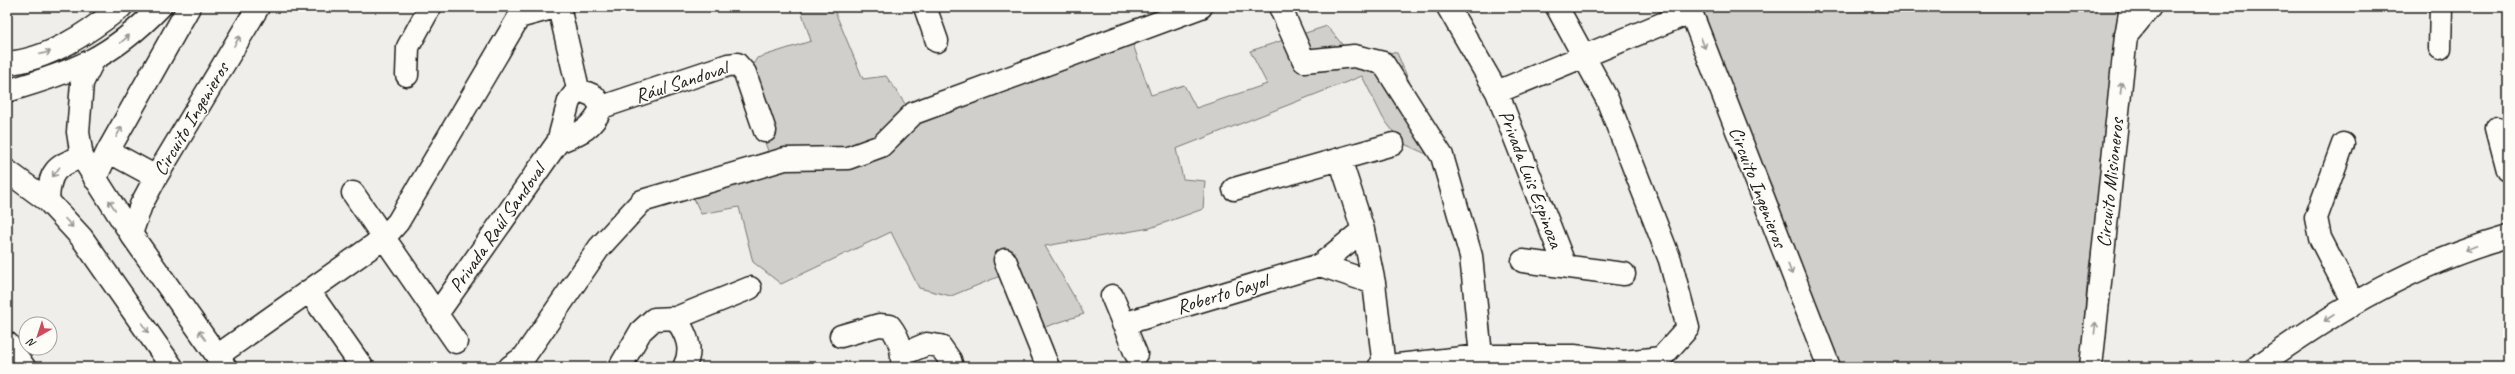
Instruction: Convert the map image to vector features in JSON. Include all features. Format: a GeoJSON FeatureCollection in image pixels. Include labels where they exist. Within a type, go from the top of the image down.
{"type":"FeatureCollection","features":[{"type":"Feature","properties":{"kind":"main road"},"geometry":{"type":"LineString","coordinates":[[7,63],[52,51],[94,28],[121,7]]}},
{"type":"Feature","properties":{"kind":"main road"},"geometry":{"type":"LineString","coordinates":[[7,92],[54,78],[93,61],[117,45],[160,7]]}},
{"type":"Feature","properties":{"kind":"main road"},"geometry":{"type":"LineString","coordinates":[[95,179],[108,151],[189,7]]}},
{"type":"Feature","properties":{"kind":"main road","name":"Circuito Ingenieros"},"geometry":{"type":"LineString","coordinates":[[132,234],[141,205],[156,177],[258,7]]}},
{"type":"Feature","properties":{"kind":"main road"},"geometry":{"type":"LineString","coordinates":[[407,74],[408,47],[430,7]]}},
{"type":"Feature","properties":{"kind":"main road"},"geometry":{"type":"LineString","coordinates":[[93,61],[82,83],[78,132],[82,157],[132,234],[221,362],[309,290],[384,238],[398,222],[519,17],[557,7],[578,89]]}},
{"type":"Feature","properties":{"kind":"main road"},"geometry":{"type":"LineString","coordinates":[[925,7],[937,41]]}},
{"type":"Feature","properties":{"kind":"main road"},"geometry":{"type":"LineString","coordinates":[[1280,7],[1304,61],[1354,56],[1384,63],[1442,156],[1471,256],[1481,356]]}},
{"type":"Feature","properties":{"kind":"main road","name":"Privada Luis Espinoza"},"geometry":{"type":"LineString","coordinates":[[1448,7],[1498,92],[1565,266]]}},
{"type":"Feature","properties":{"kind":"main road"},"geometry":{"type":"LineString","coordinates":[[1340,159],[1363,230],[1374,284],[1383,367],[1481,356],[1574,356],[1624,362],[1661,358],[1688,328],[1667,253],[1607,99],[1557,7]]}},
{"type":"Feature","properties":{"kind":"main road","name":"Circuito Misioneros"},"geometry":{"type":"LineString","coordinates":[[2091,367],[2126,36],[2131,7]]}},
{"type":"Feature","properties":{"kind":"main road"},"geometry":{"type":"LineString","coordinates":[[2126,36],[2150,7]]}},
{"type":"Feature","properties":{"kind":"main road"},"geometry":{"type":"LineString","coordinates":[[2440,48],[2441,7]]}},
{"type":"Feature","properties":{"kind":"main road"},"geometry":{"type":"LineString","coordinates":[[510,367],[524,357],[599,248],[642,201],[785,159],[848,158],[881,146],[914,113],[1188,9]]}},
{"type":"Feature","properties":{"kind":"main road","name":"Circuito Ingenieros"},"geometry":{"type":"LineString","coordinates":[[1690,10],[1829,367]]}},
{"type":"Feature","properties":{"kind":"main road","name":"Privada Luis Espinoza"},"geometry":{"type":"LineString","coordinates":[[1498,92],[1585,57],[1690,10]]}},
{"type":"Feature","properties":{"kind":"main road","name":"Rául Sandoval"},"geometry":{"type":"LineString","coordinates":[[602,107],[728,65],[737,64],[745,73],[765,131]]}},
{"type":"Feature","properties":{"kind":"main road"},"geometry":{"type":"LineString","coordinates":[[558,142],[580,134],[595,122],[602,107],[594,96],[578,89]]}},
{"type":"Feature","properties":{"kind":"main road"},"geometry":{"type":"LineString","coordinates":[[558,142],[569,101],[578,89]]}},
{"type":"Feature","properties":{"kind":"main road"},"geometry":{"type":"LineString","coordinates":[[2497,128],[2506,157]]}},
{"type":"Feature","properties":{"kind":"main road","name":"Privada Raúl Sandoval"},"geometry":{"type":"LineString","coordinates":[[437,314],[558,142]]}},
{"type":"Feature","properties":{"kind":"main road"},"geometry":{"type":"LineString","coordinates":[[1234,189],[1393,144]]}},
{"type":"Feature","properties":{"kind":"main road"},"geometry":{"type":"LineString","coordinates":[[2343,144],[2316,218],[2320,238],[2353,302]]}},
{"type":"Feature","properties":{"kind":"main road"},"geometry":{"type":"LineString","coordinates":[[108,151],[156,177]]}},
{"type":"Feature","properties":{"kind":"main road"},"geometry":{"type":"LineString","coordinates":[[48,201],[49,181],[62,164],[82,157]]}},
{"type":"Feature","properties":{"kind":"main road"},"geometry":{"type":"LineString","coordinates":[[7,171],[48,201],[82,238],[172,367]]}},
{"type":"Feature","properties":{"kind":"main road","name":"Privada Raúl Sandoval"},"geometry":{"type":"LineString","coordinates":[[353,193],[456,342]]}},
{"type":"Feature","properties":{"kind":"main road","name":"Roberto Gayol"},"geometry":{"type":"LineString","coordinates":[[1123,324],[1320,265],[1363,230]]}},
{"type":"Feature","properties":{"kind":"main road"},"geometry":{"type":"LineString","coordinates":[[2258,367],[2353,302],[2410,272],[2477,245],[2508,237]]}},
{"type":"Feature","properties":{"kind":"main road"},"geometry":{"type":"LineString","coordinates":[[1005,260],[1048,367]]}},
{"type":"Feature","properties":{"kind":"main road","name":"Privada Luis Espinoza"},"geometry":{"type":"LineString","coordinates":[[1523,261],[1624,274]]}},
{"type":"Feature","properties":{"kind":"main road"},"geometry":{"type":"LineString","coordinates":[[1320,265],[1374,284]]}},
{"type":"Feature","properties":{"kind":"main road"},"geometry":{"type":"LineString","coordinates":[[620,367],[640,331],[654,319],[676,318],[750,288]]}},
{"type":"Feature","properties":{"kind":"main road"},"geometry":{"type":"LineString","coordinates":[[309,290],[362,367]]}},
{"type":"Feature","properties":{"kind":"main road"},"geometry":{"type":"LineString","coordinates":[[1112,296],[1136,354]]}},
{"type":"Feature","properties":{"kind":"main road"},"geometry":{"type":"LineString","coordinates":[[676,318],[688,337],[688,359],[684,367]]}},
{"type":"Feature","properties":{"kind":"main road"},"geometry":{"type":"LineString","coordinates":[[842,336],[879,325],[890,326],[897,336],[902,360],[927,344],[940,346],[950,360],[952,367]]}},
{"type":"Feature","properties":{"kind":"shaded area"},"geometry":{"type":"Polygon","coordinates":[[[800,7],[833,7],[863,79],[886,76],[908,108],[1126,25],[1151,95],[1184,85],[1196,108],[1267,84],[1250,51],[1327,26],[1345,48],[1397,53],[1438,149],[1433,157],[1402,143],[1383,118],[1362,76],[1176,149],[1183,179],[1205,181],[1203,209],[1150,228],[1045,246],[1084,314],[1033,331],[1010,272],[951,296],[919,288],[891,232],[781,284],[753,262],[739,207],[701,214],[685,179],[768,151],[743,80],[757,58],[811,41],[800,7]]]}},
{"type":"Feature","properties":{"kind":"shaded area"},"geometry":{"type":"Polygon","coordinates":[[[1702,7],[2144,7],[2118,90],[2088,273],[2080,367],[1838,367],[1702,7]]]}}]}
